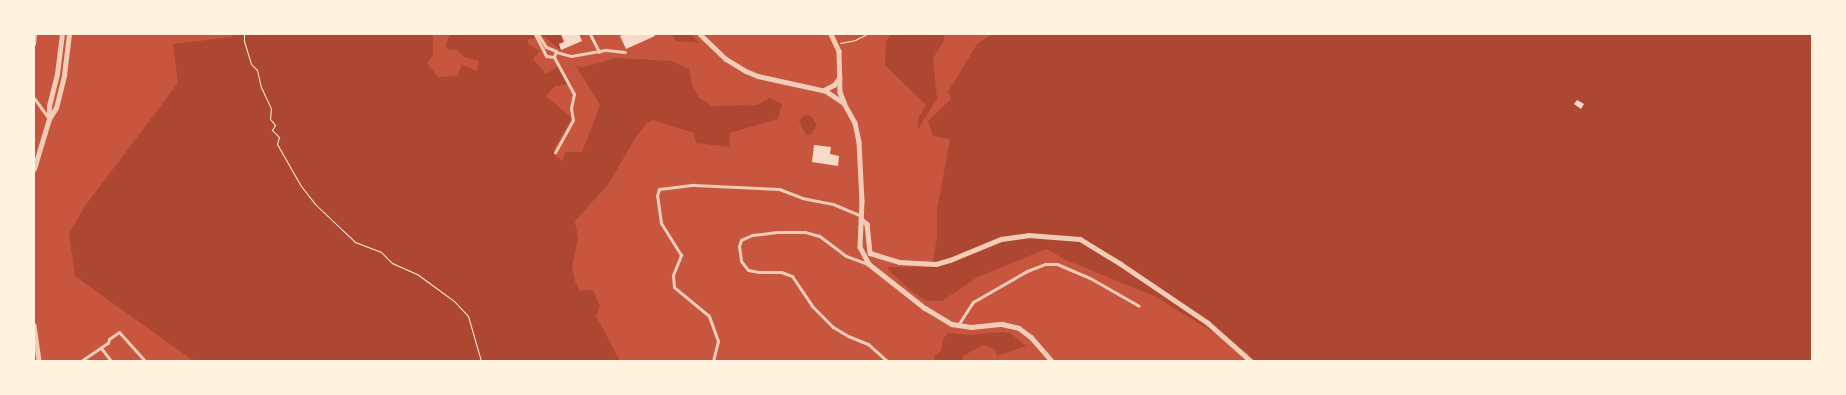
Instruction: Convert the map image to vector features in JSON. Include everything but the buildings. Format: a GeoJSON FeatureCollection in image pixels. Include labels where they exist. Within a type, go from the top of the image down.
{"type":"FeatureCollection","features":[{"type":"Feature","properties":{"kind":"street"},"geometry":{"type":"LineString","coordinates":[[34,44],[35,34]]}},
{"type":"Feature","properties":{"kind":"street"},"geometry":{"type":"LineString","coordinates":[[49,119],[49,106],[57,74],[62,34]]}},
{"type":"Feature","properties":{"kind":"street"},"geometry":{"type":"LineString","coordinates":[[34,169],[49,119],[56,108],[64,75],[69,34]]}},
{"type":"Feature","properties":{"kind":"street"},"geometry":{"type":"LineString","coordinates":[[537,34],[546,47],[554,48],[556,52],[571,56],[615,50],[625,52]]}},
{"type":"Feature","properties":{"kind":"street"},"geometry":{"type":"LineString","coordinates":[[537,34],[547,57],[554,57]]}},
{"type":"Feature","properties":{"kind":"street"},"geometry":{"type":"LineString","coordinates":[[590,34],[599,52]]}},
{"type":"Feature","properties":{"kind":"street"},"geometry":{"type":"LineString","coordinates":[[700,34],[726,59],[746,71],[774,80],[823,90],[844,102]]}},
{"type":"Feature","properties":{"kind":"street"},"geometry":{"type":"LineString","coordinates":[[831,34],[837,44],[840,92],[855,124],[860,147],[860,247],[869,264]]}},
{"type":"Feature","properties":{"kind":"street"},"geometry":{"type":"LineString","coordinates":[[554,57],[556,52]]}},
{"type":"Feature","properties":{"kind":"street"},"geometry":{"type":"LineString","coordinates":[[554,57],[574,94],[570,108],[572,120],[555,152]]}},
{"type":"Feature","properties":{"kind":"street"},"geometry":{"type":"LineString","coordinates":[[823,90],[834,85],[839,77]]}},
{"type":"Feature","properties":{"kind":"street"},"geometry":{"type":"LineString","coordinates":[[34,98],[49,119]]}},
{"type":"Feature","properties":{"kind":"street"},"geometry":{"type":"LineString","coordinates":[[713,361],[718,341],[709,316],[674,287],[673,275],[682,255],[661,223],[657,196],[658,189],[702,184],[778,189],[802,198],[833,204],[861,218],[867,224],[870,253],[899,262],[936,264],[1001,239],[1019,237],[1080,240],[1100,250],[1208,323],[1251,361]]}},
{"type":"Feature","properties":{"kind":"street"},"geometry":{"type":"LineString","coordinates":[[887,361],[868,344],[848,336],[834,327],[812,306],[792,276],[781,272],[748,270],[741,262],[739,246],[741,240],[752,235],[777,232],[805,232],[813,234],[846,256],[869,264],[925,308],[958,325],[971,327],[1002,324],[1018,328],[1031,337],[1052,361]]}},
{"type":"Feature","properties":{"kind":"street"},"geometry":{"type":"LineString","coordinates":[[958,325],[973,302],[1027,271],[1045,264],[1057,264],[1090,278],[1139,306]]}},
{"type":"Feature","properties":{"kind":"street"},"geometry":{"type":"LineString","coordinates":[[34,325],[39,361]]}},
{"type":"Feature","properties":{"kind":"street"},"geometry":{"type":"LineString","coordinates":[[80,361],[101,348],[119,332],[144,361]]}},
{"type":"Feature","properties":{"kind":"street"},"geometry":{"type":"LineString","coordinates":[[101,348],[111,361]]}},
{"type":"Feature","properties":{"kind":"path"},"geometry":{"type":"LineString","coordinates":[[244,34],[244,41],[251,64],[257,70],[261,87],[271,108],[270,119],[275,126],[272,130],[279,137],[277,144],[301,186],[316,205],[355,242],[380,252],[392,263],[417,274],[454,301],[468,316],[481,361]]}},
{"type":"Feature","properties":{"kind":"path"},"geometry":{"type":"LineString","coordinates":[[837,44],[855,40],[866,34]]}},
{"type":"Feature","properties":{"kind":"shaded area"},"geometry":{"type":"Polygon","coordinates":[[[234,34],[433,34],[433,55],[427,63],[438,77],[457,76],[462,65],[477,71],[479,61],[464,57],[457,50],[447,49],[446,45],[450,34],[532,34],[535,38],[528,39],[528,44],[540,51],[533,59],[546,74],[559,66],[568,84],[555,86],[546,96],[572,118],[554,149],[556,156],[563,161],[565,152],[582,152],[600,105],[576,66],[583,67],[617,58],[671,61],[689,69],[692,85],[699,98],[712,106],[757,105],[769,98],[782,104],[778,119],[730,133],[729,147],[696,143],[694,133],[653,120],[647,123],[636,137],[609,183],[575,221],[578,238],[572,268],[575,281],[580,291],[593,290],[600,306],[596,316],[620,361],[194,361],[75,276],[69,233],[85,206],[178,83],[173,44],[232,37],[234,34]]]}},
{"type":"Feature","properties":{"kind":"shaded area"},"geometry":{"type":"Polygon","coordinates":[[[541,34],[560,34],[564,41],[559,44],[561,51],[541,34]]]}},
{"type":"Feature","properties":{"kind":"shaded area"},"geometry":{"type":"Polygon","coordinates":[[[672,34],[690,34],[700,43],[676,41],[672,34]]]}},
{"type":"Feature","properties":{"kind":"shaded area"},"geometry":{"type":"Polygon","coordinates":[[[891,34],[945,34],[943,43],[933,58],[937,99],[918,129],[918,119],[926,105],[885,65],[886,42],[891,34]]]}},
{"type":"Feature","properties":{"kind":"shaded area"},"geometry":{"type":"Polygon","coordinates":[[[992,34],[1812,34],[1812,361],[1255,361],[1246,352],[1154,296],[1066,260],[1046,249],[978,277],[942,301],[926,301],[909,289],[888,270],[888,267],[932,267],[937,237],[937,210],[950,139],[933,136],[928,121],[951,99],[948,92],[977,44],[992,34]]]}},
{"type":"Feature","properties":{"kind":"shaded area"},"geometry":{"type":"Polygon","coordinates":[[[804,115],[811,116],[817,125],[810,135],[806,135],[799,121],[804,115]]]}},
{"type":"Feature","properties":{"kind":"shaded area"},"geometry":{"type":"Polygon","coordinates":[[[948,333],[971,335],[1010,333],[1026,346],[997,356],[995,349],[983,345],[963,356],[963,361],[935,361],[934,356],[941,351],[943,339],[948,333]]]}}]}
